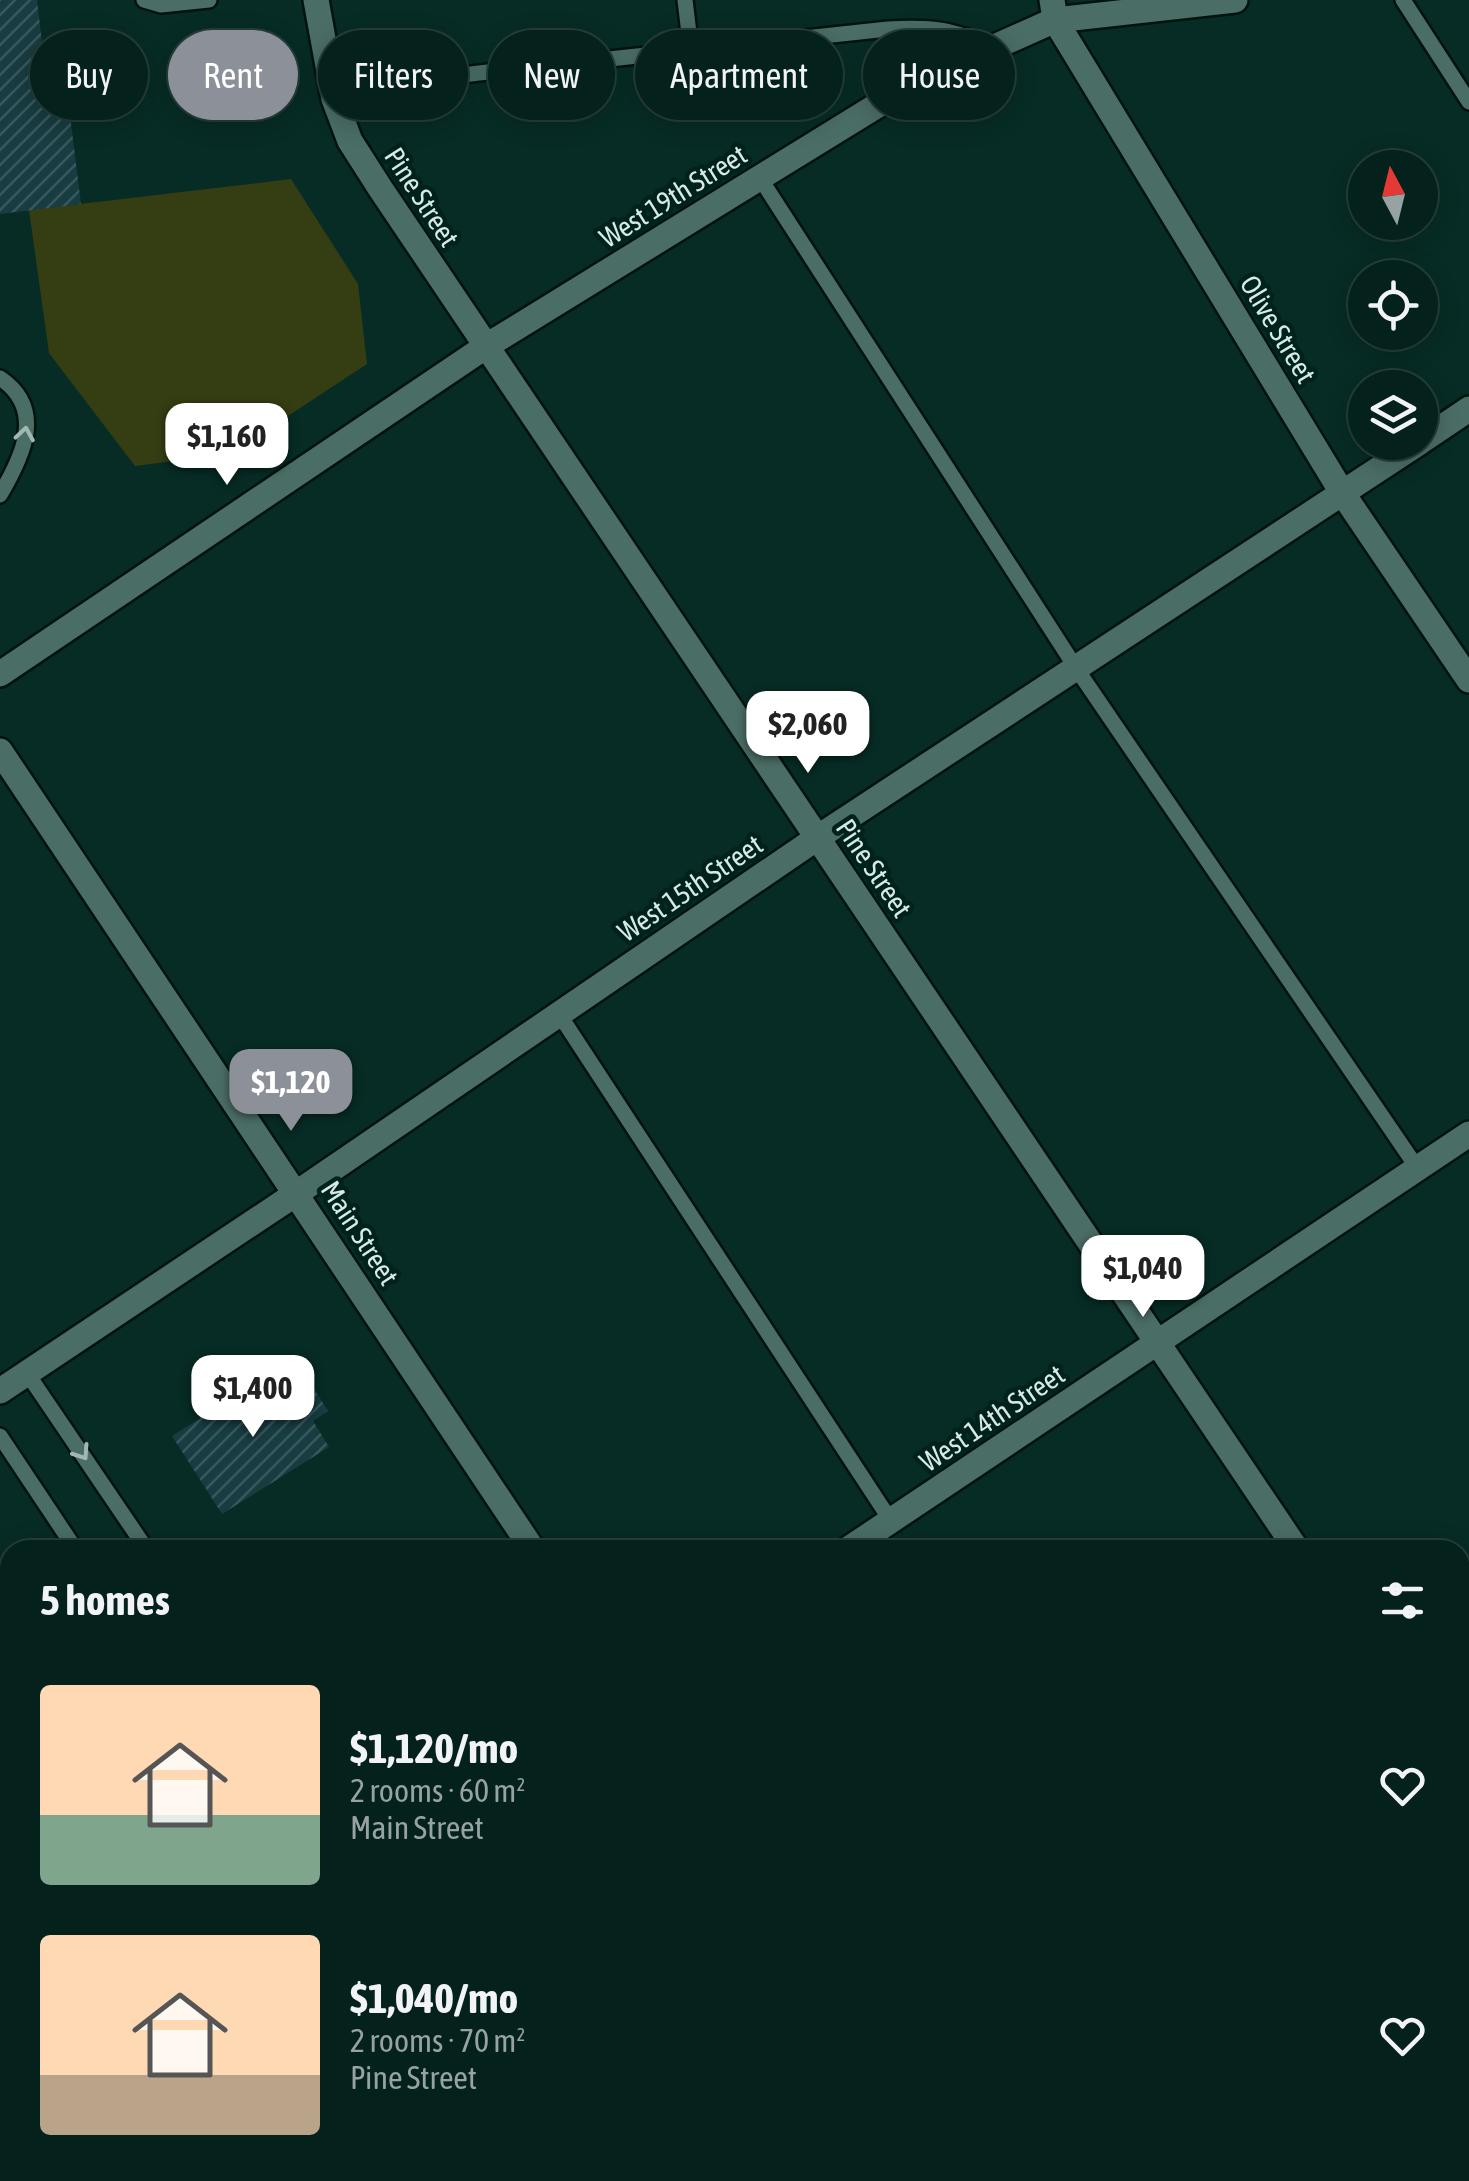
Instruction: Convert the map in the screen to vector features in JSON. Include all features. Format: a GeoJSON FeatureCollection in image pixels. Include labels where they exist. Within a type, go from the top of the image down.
{"type":"FeatureCollection","features":[{"type":"Feature","properties":{"kind":"street","name":"Pine Street"},"geometry":{"type":"LineString","coordinates":[[316,0],[321,30]]}},
{"type":"Feature","properties":{"kind":"street","name":"West 19th Street"},"geometry":{"type":"LineString","coordinates":[[1015,34],[1054,10],[1235,0]]}},
{"type":"Feature","properties":{"kind":"street","name":"Olive Street"},"geometry":{"type":"LineString","coordinates":[[1054,10],[1343,494],[1469,680]]}},
{"type":"Feature","properties":{"kind":"street","name":"West 19th Street"},"geometry":{"type":"LineString","coordinates":[[0,674],[485,347],[863,114]]}},
{"type":"Feature","properties":{"kind":"street","name":"Pine Street"},"geometry":{"type":"LineString","coordinates":[[342,120],[350,141],[485,347],[1289,1540]]}},
{"type":"Feature","properties":{"kind":"street","name":"West 15th Street"},"geometry":{"type":"LineString","coordinates":[[1438,430],[1469,410]]}},
{"type":"Feature","properties":{"kind":"street","name":"West 15th Street"},"geometry":{"type":"LineString","coordinates":[[0,1391],[817,838],[1393,460]]}},
{"type":"Feature","properties":{"kind":"street","name":"Main Street"},"geometry":{"type":"LineString","coordinates":[[0,751],[525,1540]]}},
{"type":"Feature","properties":{"kind":"street","name":"West 14th Street"},"geometry":{"type":"LineString","coordinates":[[862,1540],[1469,1134]]}},
{"type":"Feature","properties":{"kind":"lane"},"geometry":{"type":"LineString","coordinates":[[144,0],[160,5],[208,0]]}},
{"type":"Feature","properties":{"kind":"lane"},"geometry":{"type":"LineString","coordinates":[[685,0],[689,30]]}},
{"type":"Feature","properties":{"kind":"lane"},"geometry":{"type":"LineString","coordinates":[[1403,0],[1469,102]]}},
{"type":"Feature","properties":{"kind":"lane"},"geometry":{"type":"LineString","coordinates":[[894,30],[924,27],[946,30]]}},
{"type":"Feature","properties":{"kind":"lane"},"geometry":{"type":"LineString","coordinates":[[468,75],[635,56]]}},
{"type":"Feature","properties":{"kind":"lane"},"geometry":{"type":"LineString","coordinates":[[760,178],[1076,668],[1418,1169]]}},
{"type":"Feature","properties":{"kind":"lane"},"geometry":{"type":"LineString","coordinates":[[0,378],[22,399],[29,420],[26,444],[0,495]]}},
{"type":"Feature","properties":{"kind":"lane"},"geometry":{"type":"LineString","coordinates":[[558,1014],[891,1520]]}},
{"type":"Feature","properties":{"kind":"lane"},"geometry":{"type":"LineString","coordinates":[[27,1372],[140,1540]]}},
{"type":"Feature","properties":{"kind":"lane"},"geometry":{"type":"LineString","coordinates":[[0,1436],[69,1540]]}},
{"type":"Feature","properties":{"kind":"green space"},"geometry":{"type":"Polygon","coordinates":[[[291,179],[358,284],[367,364],[230,454],[135,466],[49,353],[29,210],[291,179]]]}},
{"type":"Feature","properties":{"kind":"building"},"geometry":{"type":"Polygon","coordinates":[[[0,0],[37,0],[41,30],[30,30],[30,120],[71,120],[81,204],[0,214],[0,0]]]}},
{"type":"Feature","properties":{"kind":"building"},"geometry":{"type":"Polygon","coordinates":[[[275,1371],[291,1396],[311,1384],[328,1411],[313,1421],[329,1447],[222,1514],[172,1436],[275,1371]]]}}]}
